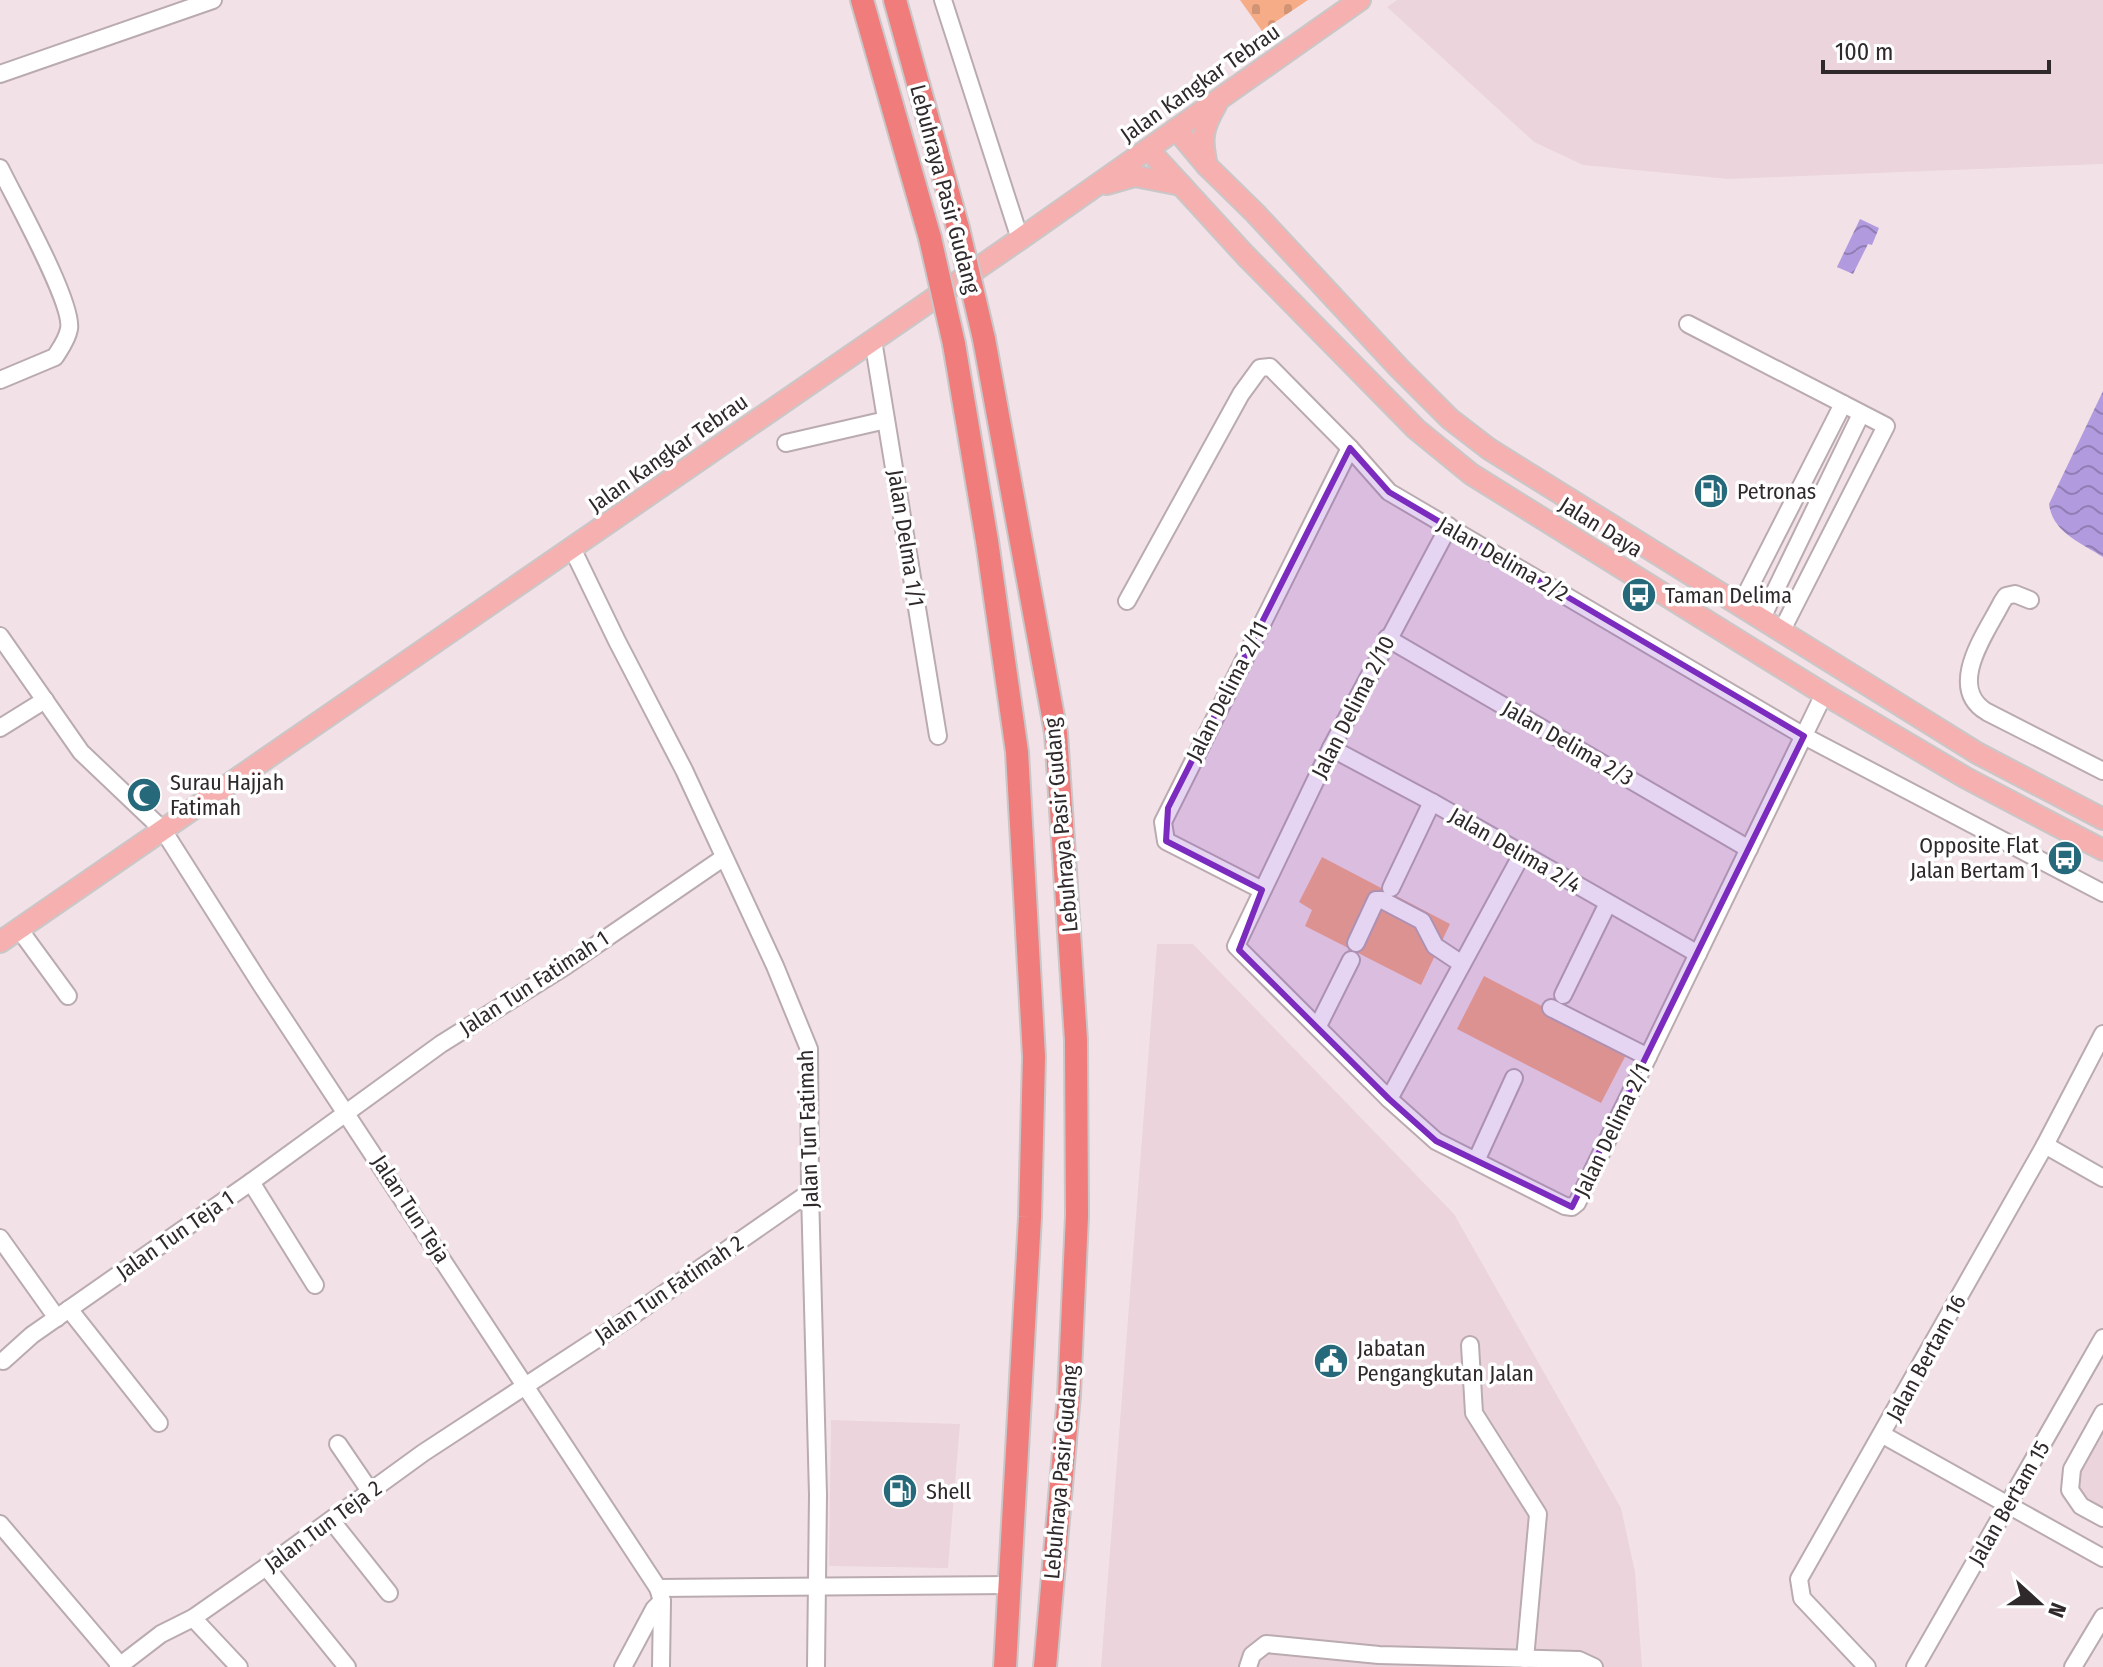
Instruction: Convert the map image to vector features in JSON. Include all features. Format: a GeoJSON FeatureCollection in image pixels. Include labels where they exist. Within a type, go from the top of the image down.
{"type":"FeatureCollection","features":[{"type":"Feature","properties":{"kind":"highway","name":"Lebuhraya Pasir Gudang"},"geometry":{"type":"LineString","coordinates":[[862,0],[930,238],[954,344],[987,541],[1017,752],[1034,1057],[1030,1217],[1005,1667]]}},
{"type":"Feature","properties":{"kind":"highway","name":"Lebuhraya Pasir Gudang"},"geometry":{"type":"LineString","coordinates":[[895,0],[958,228],[984,339],[1056,733],[1076,1040],[1077,1216],[1069,1395],[1045,1667]]}},
{"type":"Feature","properties":{"kind":"main road","name":"Jalan Kangkar Tebrau"},"geometry":{"type":"LineString","coordinates":[[0,942],[1020,239],[1360,0]]}},
{"type":"Feature","properties":{"kind":"main road"},"geometry":{"type":"LineString","coordinates":[[1207,166],[1202,146],[1204,125],[1220,99]]}},
{"type":"Feature","properties":{"kind":"main road","name":"Jalan Daya"},"geometry":{"type":"LineString","coordinates":[[1176,129],[1207,166],[1255,213],[1399,368],[1450,419],[1489,449],[1977,753],[2103,819]]}},
{"type":"Feature","properties":{"kind":"main road","name":"Jalan Daya"},"geometry":{"type":"LineString","coordinates":[[1148,149],[1416,429],[1471,474],[1824,694],[1966,778],[2103,850]]}},
{"type":"Feature","properties":{"kind":"main road"},"geometry":{"type":"LineString","coordinates":[[1091,189],[1135,176],[1181,185]]}},
{"type":"Feature","properties":{"kind":"main road"},"geometry":{"type":"LineString","coordinates":[[1362,373],[1323,324],[1324,311],[1331,312],[1399,368]]}},
{"type":"Feature","properties":{"kind":"street"},"geometry":{"type":"LineString","coordinates":[[0,74],[213,0]]}},
{"type":"Feature","properties":{"kind":"street"},"geometry":{"type":"LineString","coordinates":[[943,0],[1020,239]]}},
{"type":"Feature","properties":{"kind":"street"},"geometry":{"type":"LineString","coordinates":[[0,168],[45,257],[68,311],[70,327],[55,357],[0,380]]}},
{"type":"Feature","properties":{"kind":"street"},"geometry":{"type":"LineString","coordinates":[[1688,324],[1886,426],[1781,632]]}},
{"type":"Feature","properties":{"kind":"street","name":"Jalan Delma 1/1"},"geometry":{"type":"LineString","coordinates":[[873,340],[938,736]]}},
{"type":"Feature","properties":{"kind":"street","name":"Jalan Delima 2/2"},"geometry":{"type":"LineString","coordinates":[[1127,601],[1241,394],[1260,368],[1270,367],[1389,492],[1804,736],[2103,893]]}},
{"type":"Feature","properties":{"kind":"street"},"geometry":{"type":"LineString","coordinates":[[1740,606],[1843,404]]}},
{"type":"Feature","properties":{"kind":"street"},"geometry":{"type":"LineString","coordinates":[[1761,620],[1861,414]]}},
{"type":"Feature","properties":{"kind":"street"},"geometry":{"type":"LineString","coordinates":[[786,443],[886,420]]}},
{"type":"Feature","properties":{"kind":"street","name":"Jalan Delima 2/11"},"geometry":{"type":"LineString","coordinates":[[1262,890],[1166,841],[1163,822],[1350,448]]}},
{"type":"Feature","properties":{"kind":"street","name":"Jalan Delima 2/10"},"geometry":{"type":"LineString","coordinates":[[1262,890],[1387,638],[1449,526]]}},
{"type":"Feature","properties":{"kind":"street","name":"Jalan Tun Fatimah"},"geometry":{"type":"LineString","coordinates":[[572,548],[684,770],[775,966],[809,1049],[818,1495],[816,1667]]}},
{"type":"Feature","properties":{"kind":"street"},"geometry":{"type":"LineString","coordinates":[[2030,600],[2015,594],[2006,596],[1969,670],[1969,691],[1978,706],[2103,771]]}},
{"type":"Feature","properties":{"kind":"street","name":"Jalan Tun Teja"},"geometry":{"type":"LineString","coordinates":[[0,636],[81,752],[163,830],[660,1595]]}},
{"type":"Feature","properties":{"kind":"street","name":"Jalan Delima 2/3"},"geometry":{"type":"LineString","coordinates":[[1387,638],[1749,849]]}},
{"type":"Feature","properties":{"kind":"street","name":"Jalan Delima 2/1"},"geometry":{"type":"LineString","coordinates":[[1262,890],[1236,946],[1389,1099],[1436,1141],[1572,1207],[1577,1203],[1824,694]]}},
{"type":"Feature","properties":{"kind":"street"},"geometry":{"type":"LineString","coordinates":[[0,728],[45,700]]}},
{"type":"Feature","properties":{"kind":"street","name":"Jalan Delima 2/4"},"geometry":{"type":"LineString","coordinates":[[1331,748],[1698,954]]}},
{"type":"Feature","properties":{"kind":"street"},"geometry":{"type":"LineString","coordinates":[[1391,888],[1432,802]]}},
{"type":"Feature","properties":{"kind":"street"},"geometry":{"type":"LineString","coordinates":[[1389,1099],[1522,854]]}},
{"type":"Feature","properties":{"kind":"street","name":"Jalan Tun Fatimah 1"},"geometry":{"type":"LineString","coordinates":[[346,1110],[723,858]]}},
{"type":"Feature","properties":{"kind":"street"},"geometry":{"type":"LineString","coordinates":[[1318,1026],[1354,951],[1371,906],[1379,900],[1422,921],[1435,946],[1462,964]]}},
{"type":"Feature","properties":{"kind":"street"},"geometry":{"type":"LineString","coordinates":[[1608,903],[1557,1001],[1648,1057]]}},
{"type":"Feature","properties":{"kind":"street"},"geometry":{"type":"LineString","coordinates":[[19,929],[68,996]]}},
{"type":"Feature","properties":{"kind":"street","name":"Jalan Bertam 16"},"geometry":{"type":"LineString","coordinates":[[1867,1667],[1802,1598],[1799,1579],[2045,1145],[2103,1034]]}},
{"type":"Feature","properties":{"kind":"street"},"geometry":{"type":"LineString","coordinates":[[1476,1161],[1514,1078]]}},
{"type":"Feature","properties":{"kind":"street","name":"Jalan Tun Teja 1"},"geometry":{"type":"LineString","coordinates":[[4,1355],[251,1182],[346,1110]]}},
{"type":"Feature","properties":{"kind":"street"},"geometry":{"type":"LineString","coordinates":[[2045,1145],[2103,1178]]}},
{"type":"Feature","properties":{"kind":"street"},"geometry":{"type":"LineString","coordinates":[[251,1182],[315,1285]]}},
{"type":"Feature","properties":{"kind":"street","name":"Jalan Tun Fatimah 2"},"geometry":{"type":"LineString","coordinates":[[527,1386],[810,1192]]}},
{"type":"Feature","properties":{"kind":"street"},"geometry":{"type":"LineString","coordinates":[[0,1238],[159,1423]]}},
{"type":"Feature","properties":{"kind":"street"},"geometry":{"type":"LineString","coordinates":[[1470,1345],[1474,1413],[1538,1514],[1525,1659]]}},
{"type":"Feature","properties":{"kind":"street","name":"Jalan Bertam 15"},"geometry":{"type":"LineString","coordinates":[[1915,1667],[2101,1345]]}},
{"type":"Feature","properties":{"kind":"street","name":"Jalan Tun Teja 2"},"geometry":{"type":"LineString","coordinates":[[119,1666],[161,1634],[193,1618],[370,1491],[527,1386]]}},
{"type":"Feature","properties":{"kind":"street"},"geometry":{"type":"LineString","coordinates":[[2103,1413],[2072,1469],[2070,1490],[2081,1506],[2103,1518]]}},
{"type":"Feature","properties":{"kind":"street"},"geometry":{"type":"LineString","coordinates":[[1883,1435],[2103,1558]]}},
{"type":"Feature","properties":{"kind":"street"},"geometry":{"type":"LineString","coordinates":[[338,1444],[370,1491]]}},
{"type":"Feature","properties":{"kind":"street"},"geometry":{"type":"LineString","coordinates":[[331,1520],[389,1593]]}},
{"type":"Feature","properties":{"kind":"street"},"geometry":{"type":"LineString","coordinates":[[0,1524],[119,1666]]}},
{"type":"Feature","properties":{"kind":"street"},"geometry":{"type":"LineString","coordinates":[[266,1567],[347,1667]]}},
{"type":"Feature","properties":{"kind":"street"},"geometry":{"type":"LineString","coordinates":[[660,1595],[817,1587],[1011,1585]]}},
{"type":"Feature","properties":{"kind":"street"},"geometry":{"type":"LineString","coordinates":[[623,1667],[660,1595]]}},
{"type":"Feature","properties":{"kind":"street"},"geometry":{"type":"LineString","coordinates":[[660,1595],[661,1667]]}},
{"type":"Feature","properties":{"kind":"street"},"geometry":{"type":"LineString","coordinates":[[2073,1667],[2103,1617]]}},
{"type":"Feature","properties":{"kind":"street"},"geometry":{"type":"LineString","coordinates":[[193,1618],[239,1667]]}},
{"type":"Feature","properties":{"kind":"street"},"geometry":{"type":"LineString","coordinates":[[1248,1667],[1252,1655],[1266,1644],[1379,1655],[1579,1660],[1594,1667]]}},
{"type":"Feature","properties":{"kind":"highlighted area"},"geometry":{"type":"Polygon","coordinates":[[[1350,448],[1389,492],[1804,736],[1572,1207],[1436,1141],[1389,1099],[1239,950],[1262,890],[1166,841],[1168,808],[1350,448]]]}},
{"type":"Feature","properties":{"kind":"shaded area"},"geometry":{"type":"Polygon","coordinates":[[[1397,0],[2103,0],[2103,164],[1728,179],[1583,165],[1534,142],[1387,7],[1397,0]]]}},
{"type":"Feature","properties":{"kind":"shaded area","name":"Jabatan Pengangkutan Jalan"},"geometry":{"type":"Polygon","coordinates":[[[1157,944],[1193,944],[1454,1214],[1621,1508],[1635,1572],[1642,1667],[1101,1667],[1157,944]]]}},
{"type":"Feature","properties":{"kind":"shaded area"},"geometry":{"type":"Polygon","coordinates":[[[831,1420],[960,1424],[948,1568],[829,1566],[831,1420]]]}},
{"type":"Feature","properties":{"kind":"shaded area"},"geometry":{"type":"Polygon","coordinates":[[[2103,1424],[2103,1511],[2086,1502],[2076,1489],[2077,1471],[2103,1424]]]}},
{"type":"Feature","properties":{"kind":"green space"},"geometry":{"type":"Polygon","coordinates":[[[1240,0],[1308,0],[1262,31],[1240,0]]]}},
{"type":"Feature","properties":{"kind":"green space"},"geometry":{"type":"Polygon","coordinates":[[[1322,857],[1450,924],[1421,985],[1305,926],[1312,910],[1299,902],[1322,857]]]}},
{"type":"Feature","properties":{"kind":"green space"},"geometry":{"type":"Polygon","coordinates":[[[1484,976],[1628,1051],[1601,1103],[1457,1029],[1484,976]]]}},
{"type":"Feature","properties":{"kind":"water"},"geometry":{"type":"Polygon","coordinates":[[[1860,219],[1879,228],[1853,274],[1837,267],[1860,219]]]}},
{"type":"Feature","properties":{"kind":"water"},"geometry":{"type":"Polygon","coordinates":[[[2103,391],[2103,557],[2062,530],[2049,504],[2103,391]]]}},
{"type":"Feature","properties":{"kind":"place","name":"Petronas"},"geometry":{"type":"Point","coordinates":[1711,491]}},
{"type":"Feature","properties":{"kind":"place","name":"Taman Delima"},"geometry":{"type":"Point","coordinates":[1639,595]}},
{"type":"Feature","properties":{"kind":"place","name":"Surau Hajjah Fatimah"},"geometry":{"type":"Point","coordinates":[144,795]}},
{"type":"Feature","properties":{"kind":"place","name":"Opposite Flat Jalan Bertam 1"},"geometry":{"type":"Point","coordinates":[2065,858]}},
{"type":"Feature","properties":{"kind":"place","name":"Jabatan Pengangkutan Jalan"},"geometry":{"type":"Point","coordinates":[1331,1361]}},
{"type":"Feature","properties":{"kind":"place","name":"Shell"},"geometry":{"type":"Point","coordinates":[900,1491]}}]}
